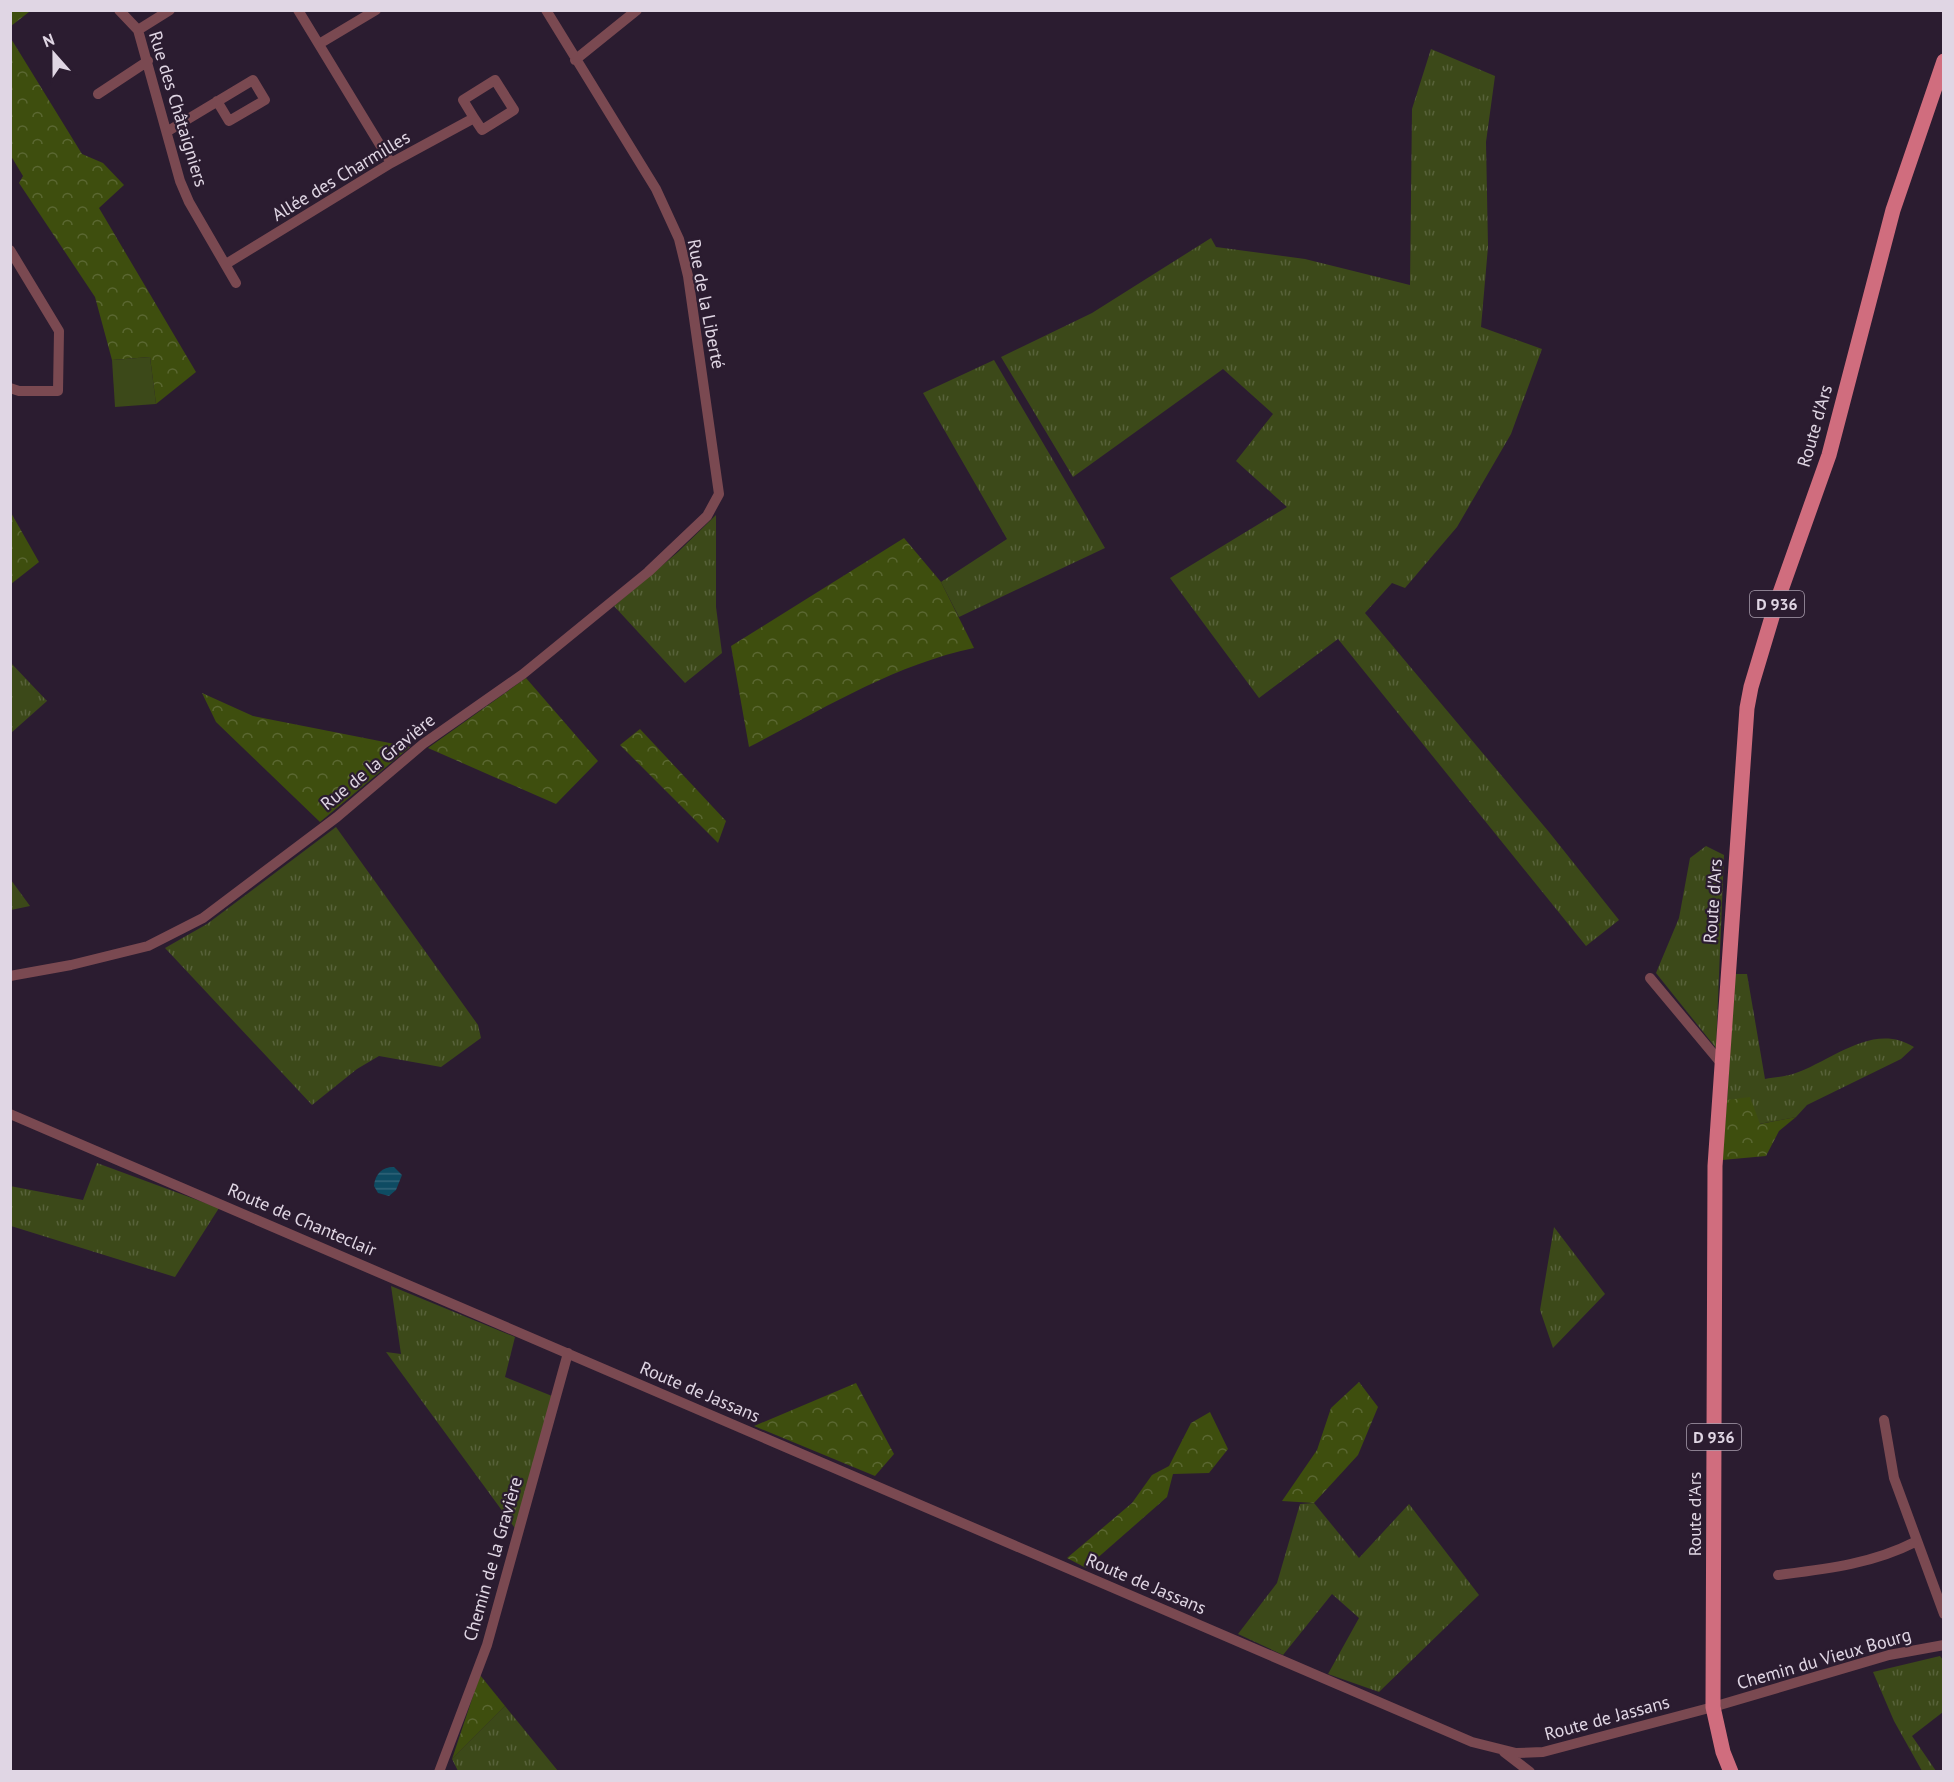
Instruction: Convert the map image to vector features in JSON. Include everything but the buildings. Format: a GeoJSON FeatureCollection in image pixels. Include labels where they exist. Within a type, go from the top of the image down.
{"type":"FeatureCollection","features":[{"type":"Feature","properties":{"kind":"main road","name":"Route d'Ars"},"geometry":{"type":"LineString","coordinates":[[1731,1772],[1723,1752],[1713,1707],[1715,1166],[1751,687],[1775,607],[1829,455],[1893,210],[1944,61]]}},
{"type":"Feature","properties":{"kind":"street","name":"Rue des Châtaigniers"},"geometry":{"type":"LineString","coordinates":[[119,10],[138,30],[168,131],[180,181],[189,202],[236,283]]}},
{"type":"Feature","properties":{"kind":"street"},"geometry":{"type":"LineString","coordinates":[[138,30],[170,10]]}},
{"type":"Feature","properties":{"kind":"street"},"geometry":{"type":"LineString","coordinates":[[298,10],[391,163]]}},
{"type":"Feature","properties":{"kind":"street"},"geometry":{"type":"LineString","coordinates":[[319,44],[376,10]]}},
{"type":"Feature","properties":{"kind":"street","name":"Rue de la Liberté"},"geometry":{"type":"LineString","coordinates":[[546,10],[657,189],[679,239],[690,288],[719,494]]}},
{"type":"Feature","properties":{"kind":"street"},"geometry":{"type":"LineString","coordinates":[[575,60],[637,10]]}},
{"type":"Feature","properties":{"kind":"street"},"geometry":{"type":"LineString","coordinates":[[98,94],[148,61]]}},
{"type":"Feature","properties":{"kind":"street"},"geometry":{"type":"LineString","coordinates":[[495,80],[514,110],[482,130],[474,118],[463,100],[495,80]]}},
{"type":"Feature","properties":{"kind":"street"},"geometry":{"type":"LineString","coordinates":[[168,131],[217,101]]}},
{"type":"Feature","properties":{"kind":"street","name":"Allée des Charmilles"},"geometry":{"type":"LineString","coordinates":[[226,264],[391,163],[474,118]]}},
{"type":"Feature","properties":{"kind":"street"},"geometry":{"type":"LineString","coordinates":[[10,250],[59,331],[58,391],[19,391],[10,388]]}},
{"type":"Feature","properties":{"kind":"street","name":"Rue de la Gravière"},"geometry":{"type":"LineString","coordinates":[[10,976],[71,965],[148,946],[203,918],[337,817],[423,744],[523,674],[648,572],[707,516],[719,494]]}},
{"type":"Feature","properties":{"kind":"street"},"geometry":{"type":"LineString","coordinates":[[1650,978],[1721,1063]]}},
{"type":"Feature","properties":{"kind":"street","name":"Route de Chanteclair"},"geometry":{"type":"LineString","coordinates":[[10,1114],[579,1359]]}},
{"type":"Feature","properties":{"kind":"street","name":"Chemin de la Gravière"},"geometry":{"type":"LineString","coordinates":[[440,1772],[487,1646],[568,1353]]}},
{"type":"Feature","properties":{"kind":"street","name":"Route de Jassans"},"geometry":{"type":"LineString","coordinates":[[579,1359],[1473,1742],[1516,1753],[1543,1752],[1713,1707]]}},
{"type":"Feature","properties":{"kind":"street"},"geometry":{"type":"LineString","coordinates":[[1884,1420],[1894,1478],[1915,1542],[1944,1614]]}},
{"type":"Feature","properties":{"kind":"street"},"geometry":{"type":"LineString","coordinates":[[1778,1575],[1849,1565],[1889,1556],[1915,1542]]}},
{"type":"Feature","properties":{"kind":"street","name":"Chemin du Vieux Bourg"},"geometry":{"type":"LineString","coordinates":[[1713,1707],[1889,1655],[1944,1645]]}},
{"type":"Feature","properties":{"kind":"street"},"geometry":{"type":"LineString","coordinates":[[1500,1749],[1530,1772]]}},
{"type":"Feature","properties":{"kind":"green space"},"geometry":{"type":"Polygon","coordinates":[[[11,10],[28,11],[29,12],[11,26],[11,10]]]}},
{"type":"Feature","properties":{"kind":"green space"},"geometry":{"type":"Polygon","coordinates":[[[10,37],[82,154],[103,163],[124,185],[99,208],[196,372],[156,404],[150,357],[112,360],[95,297],[19,183],[23,176],[11,156],[10,37]]]}},
{"type":"Feature","properties":{"kind":"green space"},"geometry":{"type":"Polygon","coordinates":[[[1431,49],[1495,76],[1486,142],[1488,247],[1481,327],[1542,349],[1511,434],[1457,527],[1405,588],[1392,583],[1365,613],[1549,832],[1619,920],[1586,946],[1338,639],[1259,698],[1170,578],[1287,507],[1236,461],[1273,414],[1223,369],[1073,477],[1001,357],[1092,313],[1211,238],[1216,247],[1305,259],[1410,285],[1412,109],[1431,49]]]}},
{"type":"Feature","properties":{"kind":"green space"},"geometry":{"type":"Polygon","coordinates":[[[150,357],[156,404],[115,407],[112,360],[150,357]]]}},
{"type":"Feature","properties":{"kind":"green space"},"geometry":{"type":"Polygon","coordinates":[[[994,360],[1105,548],[959,617],[941,582],[1007,539],[923,393],[994,360]]]}},
{"type":"Feature","properties":{"kind":"green space"},"geometry":{"type":"Polygon","coordinates":[[[10,511],[39,562],[11,584],[10,584],[10,511]]]}},
{"type":"Feature","properties":{"kind":"green space"},"geometry":{"type":"Polygon","coordinates":[[[716,515],[716,607],[722,653],[685,683],[614,606],[678,552],[716,515]]]}},
{"type":"Feature","properties":{"kind":"green space"},"geometry":{"type":"Polygon","coordinates":[[[904,538],[941,582],[974,648],[915,665],[886,677],[749,747],[731,646],[904,538]]]}},
{"type":"Feature","properties":{"kind":"green space"},"geometry":{"type":"Polygon","coordinates":[[[11,663],[47,701],[10,733],[11,663]]]}},
{"type":"Feature","properties":{"kind":"green space"},"geometry":{"type":"Polygon","coordinates":[[[526,678],[598,761],[556,804],[428,748],[526,678]]]}},
{"type":"Feature","properties":{"kind":"green space"},"geometry":{"type":"Polygon","coordinates":[[[202,693],[253,716],[410,747],[320,822],[216,722],[202,693]]]}},
{"type":"Feature","properties":{"kind":"green space"},"geometry":{"type":"Polygon","coordinates":[[[640,729],[726,821],[718,843],[620,745],[640,729]]]}},
{"type":"Feature","properties":{"kind":"green space"},"geometry":{"type":"Polygon","coordinates":[[[336,827],[478,1025],[481,1038],[441,1067],[379,1056],[357,1069],[312,1105],[165,948],[207,924],[336,827]]]}},
{"type":"Feature","properties":{"kind":"green space"},"geometry":{"type":"Polygon","coordinates":[[[1706,846],[1724,855],[1716,1048],[1656,973],[1679,918],[1690,858],[1706,846]]]}},
{"type":"Feature","properties":{"kind":"green space"},"geometry":{"type":"Polygon","coordinates":[[[11,880],[30,906],[11,910],[11,880]]]}},
{"type":"Feature","properties":{"kind":"green space"},"geometry":{"type":"Polygon","coordinates":[[[1735,974],[1747,974],[1765,1079],[1793,1074],[1868,1041],[1883,1038],[1899,1040],[1914,1047],[1901,1059],[1807,1105],[1796,1117],[1759,1124],[1727,1100],[1735,974]]]}},
{"type":"Feature","properties":{"kind":"green space"},"geometry":{"type":"Polygon","coordinates":[[[1750,1097],[1760,1124],[1796,1117],[1779,1131],[1766,1156],[1722,1160],[1727,1100],[1750,1097]]]}},
{"type":"Feature","properties":{"kind":"green space"},"geometry":{"type":"Polygon","coordinates":[[[97,1163],[219,1208],[175,1277],[11,1226],[10,1186],[83,1200],[97,1163]]]}},
{"type":"Feature","properties":{"kind":"green space"},"geometry":{"type":"Polygon","coordinates":[[[1554,1227],[1605,1294],[1553,1348],[1540,1310],[1554,1227]]]}},
{"type":"Feature","properties":{"kind":"green space"},"geometry":{"type":"Polygon","coordinates":[[[391,1286],[515,1337],[505,1377],[552,1396],[517,1531],[386,1352],[401,1354],[391,1286]]]}},
{"type":"Feature","properties":{"kind":"green space"},"geometry":{"type":"Polygon","coordinates":[[[1359,1382],[1378,1407],[1358,1455],[1314,1503],[1282,1501],[1317,1450],[1331,1408],[1359,1382]]]}},
{"type":"Feature","properties":{"kind":"green space"},"geometry":{"type":"Polygon","coordinates":[[[856,1383],[894,1454],[875,1476],[754,1426],[856,1383]]]}},
{"type":"Feature","properties":{"kind":"green space"},"geometry":{"type":"Polygon","coordinates":[[[1210,1412],[1228,1449],[1209,1473],[1173,1474],[1167,1497],[1086,1568],[1067,1558],[1132,1503],[1152,1475],[1169,1466],[1191,1423],[1210,1412]]]}},
{"type":"Feature","properties":{"kind":"green space"},"geometry":{"type":"Polygon","coordinates":[[[1314,1503],[1359,1558],[1409,1504],[1479,1595],[1379,1692],[1328,1674],[1359,1618],[1332,1594],[1283,1655],[1238,1634],[1277,1583],[1300,1504],[1314,1503]]]}},
{"type":"Feature","properties":{"kind":"green space"},"geometry":{"type":"Polygon","coordinates":[[[1940,1656],[1943,1660],[1943,1712],[1912,1736],[1936,1771],[1922,1771],[1894,1721],[1873,1672],[1940,1656]]]}},
{"type":"Feature","properties":{"kind":"green space"},"geometry":{"type":"Polygon","coordinates":[[[480,1675],[505,1706],[452,1759],[480,1675]]]}},
{"type":"Feature","properties":{"kind":"green space"},"geometry":{"type":"Polygon","coordinates":[[[505,1706],[558,1771],[458,1771],[452,1759],[505,1706]]]}},
{"type":"Feature","properties":{"kind":"water"},"geometry":{"type":"Polygon","coordinates":[[[394,1167],[402,1175],[396,1190],[389,1196],[378,1193],[374,1186],[378,1175],[386,1168],[394,1167]]]}}]}
